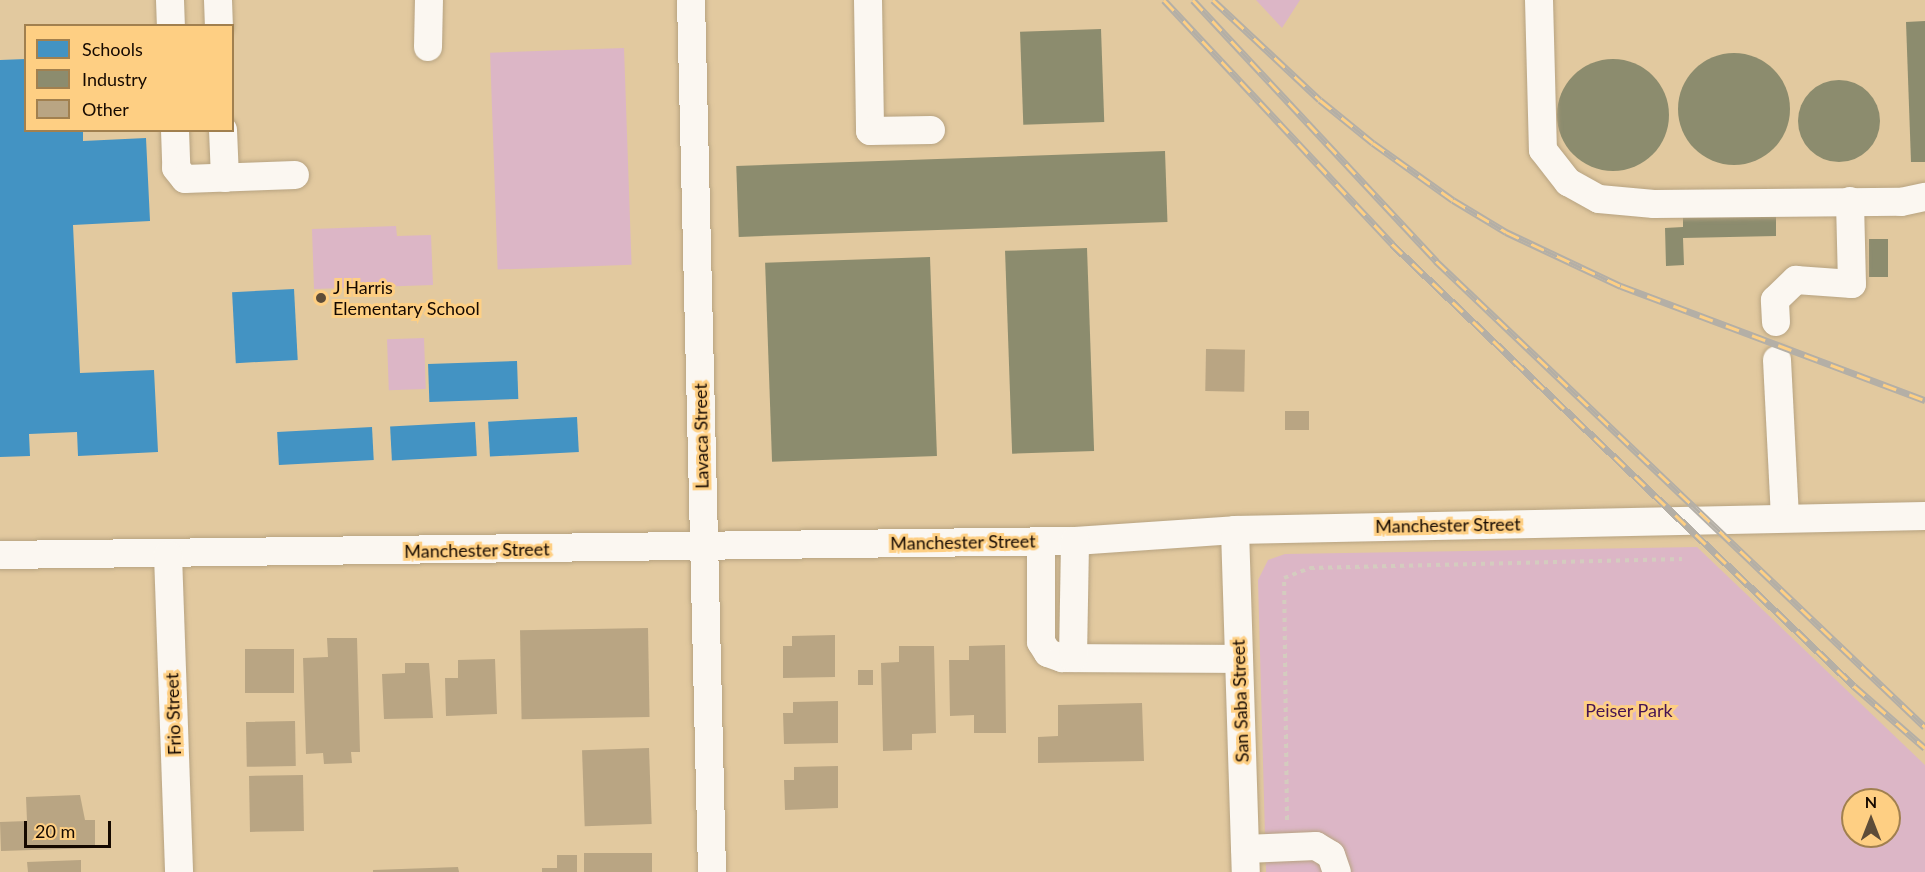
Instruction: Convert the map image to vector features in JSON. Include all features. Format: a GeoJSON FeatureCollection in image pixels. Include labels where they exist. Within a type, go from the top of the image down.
{"type":"FeatureCollection","features":[{"type":"Feature","properties":{"kind":"street"},"geometry":{"type":"LineString","coordinates":[[170,0],[171,24]]}},
{"type":"Feature","properties":{"kind":"street"},"geometry":{"type":"LineString","coordinates":[[218,0],[219,24]]}},
{"type":"Feature","properties":{"kind":"street"},"geometry":{"type":"LineString","coordinates":[[428,47],[429,0]]}},
{"type":"Feature","properties":{"kind":"street","name":"Lavaca Street"},"geometry":{"type":"LineString","coordinates":[[691,0],[712,872]]}},
{"type":"Feature","properties":{"kind":"street"},"geometry":{"type":"LineString","coordinates":[[868,0],[870,131],[931,130]]}},
{"type":"Feature","properties":{"kind":"street"},"geometry":{"type":"LineString","coordinates":[[1539,0],[1543,150],[1568,182],[1599,199],[1654,204],[1901,202],[1925,197]]}},
{"type":"Feature","properties":{"kind":"street"},"geometry":{"type":"LineString","coordinates":[[175,132],[176,168],[185,179],[296,175]]}},
{"type":"Feature","properties":{"kind":"street"},"geometry":{"type":"LineString","coordinates":[[223,132],[225,178]]}},
{"type":"Feature","properties":{"kind":"street"},"geometry":{"type":"LineString","coordinates":[[1776,322],[1775,300],[1796,280],[1852,284],[1850,201]]}},
{"type":"Feature","properties":{"kind":"street"},"geometry":{"type":"LineString","coordinates":[[1777,360],[1785,518]]}},
{"type":"Feature","properties":{"kind":"street","name":"Manchester Street"},"geometry":{"type":"LineString","coordinates":[[0,555],[168,555],[1075,541],[1235,530],[1925,516]]}},
{"type":"Feature","properties":{"kind":"street","name":"San Saba Street"},"geometry":{"type":"LineString","coordinates":[[1235,530],[1245,860]]}},
{"type":"Feature","properties":{"kind":"street"},"geometry":{"type":"LineString","coordinates":[[1041,541],[1041,642],[1048,653],[1073,658],[1239,659]]}},
{"type":"Feature","properties":{"kind":"street"},"geometry":{"type":"LineString","coordinates":[[1073,658],[1075,541]]}},
{"type":"Feature","properties":{"kind":"street","name":"Frio Street"},"geometry":{"type":"LineString","coordinates":[[168,555],[179,872]]}},
{"type":"Feature","properties":{"kind":"street"},"geometry":{"type":"LineString","coordinates":[[1245,860],[1288,848],[1316,846],[1331,855],[1337,872]]}},
{"type":"Feature","properties":{"kind":"path"},"geometry":{"type":"LineString","coordinates":[[1288,848],[1284,578],[1310,568],[1682,559]]}},
{"type":"Feature","properties":{"kind":"green space"},"geometry":{"type":"Polygon","coordinates":[[[1256,0],[1300,0],[1282,28],[1256,0]]]}},
{"type":"Feature","properties":{"kind":"green space"},"geometry":{"type":"Polygon","coordinates":[[[624,48],[632,265],[498,270],[490,53],[624,48]]]}},
{"type":"Feature","properties":{"kind":"green space"},"geometry":{"type":"Polygon","coordinates":[[[396,226],[397,236],[431,235],[433,285],[314,289],[312,229],[396,226]]]}},
{"type":"Feature","properties":{"kind":"green space"},"geometry":{"type":"Polygon","coordinates":[[[424,338],[426,389],[389,390],[387,339],[424,338]]]}},
{"type":"Feature","properties":{"kind":"green space","name":"Peiser Park"},"geometry":{"type":"Polygon","coordinates":[[[1697,547],[1925,765],[1925,872],[1266,872],[1258,580],[1268,560],[1285,554],[1697,547]]]}},
{"type":"Feature","properties":{"kind":"building: Schools"},"geometry":{"type":"Polygon","coordinates":[[[24,59],[24,132],[83,132],[83,141],[146,138],[150,221],[73,225],[80,373],[154,370],[158,452],[78,456],[77,432],[29,434],[30,456],[0,457],[0,60],[24,59]]]}},
{"type":"Feature","properties":{"kind":"building: Schools"},"geometry":{"type":"Polygon","coordinates":[[[294,289],[298,360],[236,363],[232,292],[294,289]]]}},
{"type":"Feature","properties":{"kind":"building: Schools"},"geometry":{"type":"Polygon","coordinates":[[[517,361],[518,399],[429,402],[428,364],[517,361]]]}},
{"type":"Feature","properties":{"kind":"building: Schools"},"geometry":{"type":"Polygon","coordinates":[[[577,417],[579,452],[490,457],[488,422],[577,417]]]}},
{"type":"Feature","properties":{"kind":"building: Schools"},"geometry":{"type":"Polygon","coordinates":[[[475,422],[477,456],[392,460],[390,426],[475,422]]]}},
{"type":"Feature","properties":{"kind":"building: Schools"},"geometry":{"type":"Polygon","coordinates":[[[372,427],[374,460],[279,465],[277,432],[372,427]]]}},
{"type":"Feature","properties":{"kind":"building: Industry"},"geometry":{"type":"Polygon","coordinates":[[[1925,21],[1925,162],[1911,162],[1906,22],[1925,21]]]}},
{"type":"Feature","properties":{"kind":"building: Industry"},"geometry":{"type":"Polygon","coordinates":[[[1101,29],[1104,122],[1023,125],[1020,32],[1101,29]]]}},
{"type":"Feature","properties":{"kind":"building: Industry"},"geometry":{"type":"Polygon","coordinates":[[[1734,53],[1755,57],[1773,70],[1786,88],[1790,109],[1786,130],[1773,148],[1755,161],[1734,165],[1713,161],[1695,148],[1682,130],[1678,109],[1682,88],[1695,70],[1713,57],[1734,53]]]}},
{"type":"Feature","properties":{"kind":"building: Industry"},"geometry":{"type":"Polygon","coordinates":[[[1613,59],[1634,63],[1653,75],[1665,94],[1669,115],[1665,136],[1653,155],[1634,167],[1613,171],[1592,167],[1573,155],[1561,136],[1557,115],[1561,94],[1573,75],[1592,63],[1613,59]]]}},
{"type":"Feature","properties":{"kind":"building: Industry"},"geometry":{"type":"Polygon","coordinates":[[[1839,80],[1855,84],[1868,92],[1876,105],[1880,121],[1876,137],[1868,150],[1855,158],[1839,162],[1823,158],[1810,150],[1802,137],[1798,121],[1802,105],[1810,92],[1823,84],[1839,80]]]}},
{"type":"Feature","properties":{"kind":"building: Industry"},"geometry":{"type":"Polygon","coordinates":[[[1165,151],[1167,222],[739,237],[736,166],[1165,151]]]}},
{"type":"Feature","properties":{"kind":"building: Industry"},"geometry":{"type":"Polygon","coordinates":[[[1776,215],[1776,236],[1683,238],[1684,265],[1666,266],[1665,228],[1683,227],[1683,217],[1776,215]]]}},
{"type":"Feature","properties":{"kind":"building: Industry"},"geometry":{"type":"Polygon","coordinates":[[[1869,239],[1888,239],[1888,277],[1869,277],[1869,239]]]}},
{"type":"Feature","properties":{"kind":"building: Industry"},"geometry":{"type":"Polygon","coordinates":[[[1087,248],[1094,451],[1012,454],[1005,251],[1087,248]]]}},
{"type":"Feature","properties":{"kind":"building: Industry"},"geometry":{"type":"Polygon","coordinates":[[[930,257],[937,456],[772,462],[765,263],[930,257]]]}},
{"type":"Feature","properties":{"kind":"building: Other"},"geometry":{"type":"Polygon","coordinates":[[[1206,349],[1245,350],[1244,392],[1205,391],[1206,349]]]}},
{"type":"Feature","properties":{"kind":"building: Other"},"geometry":{"type":"Polygon","coordinates":[[[1285,411],[1309,411],[1309,430],[1285,430],[1285,411]]]}},
{"type":"Feature","properties":{"kind":"building: Other"},"geometry":{"type":"Polygon","coordinates":[[[648,628],[650,717],[522,719],[520,630],[648,628]]]}},
{"type":"Feature","properties":{"kind":"building: Other"},"geometry":{"type":"Polygon","coordinates":[[[835,635],[835,677],[783,678],[783,646],[792,646],[792,636],[835,635]]]}},
{"type":"Feature","properties":{"kind":"building: Other"},"geometry":{"type":"Polygon","coordinates":[[[327,638],[357,638],[360,752],[351,752],[352,763],[324,764],[323,753],[306,754],[303,658],[328,657],[327,638]]]}},
{"type":"Feature","properties":{"kind":"building: Other"},"geometry":{"type":"Polygon","coordinates":[[[1005,645],[1006,733],[974,733],[974,715],[950,716],[949,660],[969,660],[969,646],[1005,645]]]}},
{"type":"Feature","properties":{"kind":"building: Other"},"geometry":{"type":"Polygon","coordinates":[[[899,646],[934,646],[936,733],[912,734],[912,750],[883,751],[881,663],[899,662],[899,646]]]}},
{"type":"Feature","properties":{"kind":"building: Other"},"geometry":{"type":"Polygon","coordinates":[[[245,649],[294,649],[294,693],[245,693],[245,649]]]}},
{"type":"Feature","properties":{"kind":"building: Other"},"geometry":{"type":"Polygon","coordinates":[[[495,659],[497,714],[446,716],[445,678],[458,678],[458,660],[495,659]]]}},
{"type":"Feature","properties":{"kind":"building: Other"},"geometry":{"type":"Polygon","coordinates":[[[405,663],[429,663],[433,718],[384,719],[382,674],[405,673],[405,663]]]}},
{"type":"Feature","properties":{"kind":"building: Other"},"geometry":{"type":"Polygon","coordinates":[[[858,670],[873,670],[873,685],[858,685],[858,670]]]}},
{"type":"Feature","properties":{"kind":"building: Other"},"geometry":{"type":"Polygon","coordinates":[[[838,701],[838,743],[784,744],[783,713],[793,713],[793,702],[838,701]]]}},
{"type":"Feature","properties":{"kind":"building: Other"},"geometry":{"type":"Polygon","coordinates":[[[1142,703],[1144,761],[1038,763],[1038,737],[1058,736],[1058,705],[1142,703]]]}},
{"type":"Feature","properties":{"kind":"building: Other"},"geometry":{"type":"Polygon","coordinates":[[[295,721],[296,766],[247,767],[246,722],[295,721]]]}},
{"type":"Feature","properties":{"kind":"building: Other"},"geometry":{"type":"Polygon","coordinates":[[[649,748],[652,824],[585,826],[582,750],[649,748]]]}},
{"type":"Feature","properties":{"kind":"building: Other"},"geometry":{"type":"Polygon","coordinates":[[[838,766],[838,808],[785,810],[784,780],[794,780],[794,767],[838,766]]]}},
{"type":"Feature","properties":{"kind":"building: Other"},"geometry":{"type":"Polygon","coordinates":[[[303,775],[304,831],[250,832],[249,776],[303,775]]]}},
{"type":"Feature","properties":{"kind":"building: Other"},"geometry":{"type":"Polygon","coordinates":[[[80,795],[85,820],[95,820],[95,848],[1,851],[0,822],[27,821],[26,797],[80,795]]]}},
{"type":"Feature","properties":{"kind":"building: Other"},"geometry":{"type":"Polygon","coordinates":[[[584,853],[652,853],[652,872],[584,872],[584,853]]]}},
{"type":"Feature","properties":{"kind":"building: Other"},"geometry":{"type":"Polygon","coordinates":[[[557,855],[577,855],[577,872],[542,872],[542,868],[557,868],[557,855]]]}},
{"type":"Feature","properties":{"kind":"building: Other"},"geometry":{"type":"Polygon","coordinates":[[[81,860],[81,872],[28,872],[27,862],[81,860]]]}},
{"type":"Feature","properties":{"kind":"building: Other"},"geometry":{"type":"Polygon","coordinates":[[[458,867],[459,872],[373,872],[373,870],[458,867]]]}},
{"type":"Feature","properties":{"kind":"railway"},"geometry":{"type":"LineString","coordinates":[[1164,0],[1392,244],[1854,686],[1925,748]]}},
{"type":"Feature","properties":{"kind":"railway"},"geometry":{"type":"LineString","coordinates":[[1193,0],[1436,261],[1925,727]]}},
{"type":"Feature","properties":{"kind":"railway"},"geometry":{"type":"LineString","coordinates":[[1213,0],[1320,100],[1373,143],[1453,200],[1506,232],[1621,286],[1925,400]]}},
{"type":"Feature","properties":{"kind":"place","name":"J Harris Elementary School"},"geometry":{"type":"Point","coordinates":[321,298]}}]}
